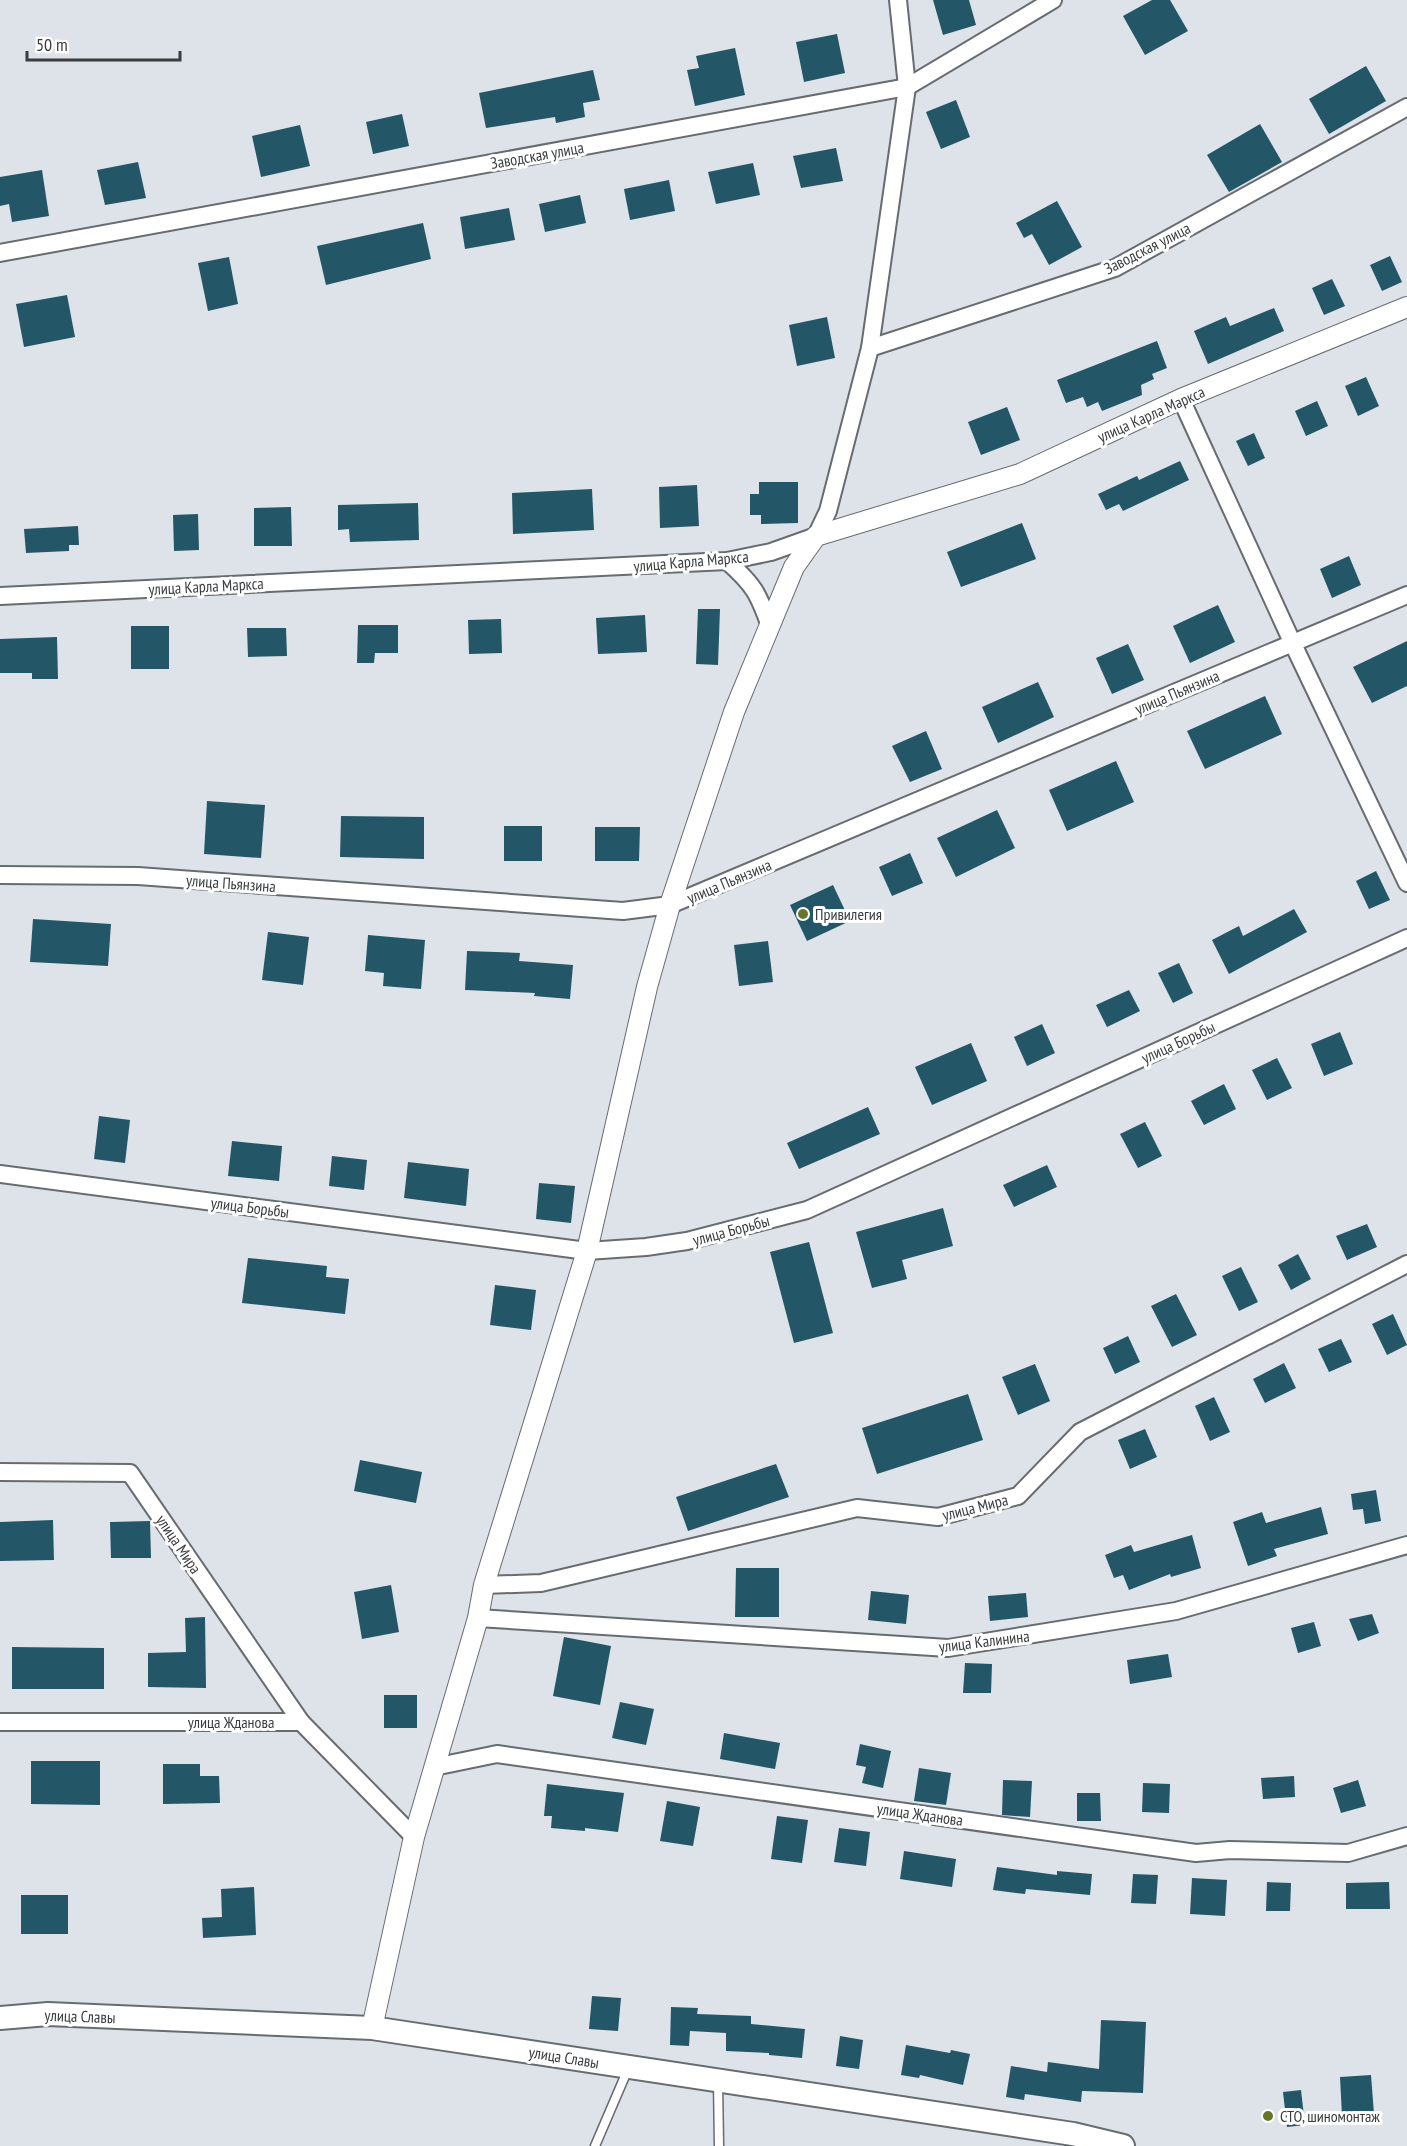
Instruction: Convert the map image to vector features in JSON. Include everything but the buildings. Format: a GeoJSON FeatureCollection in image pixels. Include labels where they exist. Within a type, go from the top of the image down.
{"type":"FeatureCollection","features":[{"type":"Feature","properties":{"kind":"main road","name":"улица Славы"},"geometry":{"type":"LineString","coordinates":[[0,2018],[48,2014],[372,2028],[1072,2134],[1123,2146]]}},
{"type":"Feature","properties":{"kind":"street"},"geometry":{"type":"LineString","coordinates":[[372,2028],[414,1837],[478,1618],[484,1585],[587,1251],[648,987],[670,906],[734,712],[794,567],[816,536],[828,511],[870,348],[907,87],[898,0]]}},
{"type":"Feature","properties":{"kind":"street","name":"Заводская улица"},"geometry":{"type":"LineString","coordinates":[[0,253],[907,87],[1053,0]]}},
{"type":"Feature","properties":{"kind":"street","name":"Заводская улица"},"geometry":{"type":"LineString","coordinates":[[870,348],[1114,268],[1407,107]]}},
{"type":"Feature","properties":{"kind":"street","name":"улица Карла Маркса"},"geometry":{"type":"LineString","coordinates":[[0,596],[727,561],[771,552],[816,536],[1020,474],[1181,399],[1407,307]]}},
{"type":"Feature","properties":{"kind":"street"},"geometry":{"type":"LineString","coordinates":[[1181,399],[1293,644],[1407,883]]}},
{"type":"Feature","properties":{"kind":"street"},"geometry":{"type":"LineString","coordinates":[[727,561],[749,580],[759,597],[770,626]]}},
{"type":"Feature","properties":{"kind":"street","name":"улица Пьянзина"},"geometry":{"type":"LineString","coordinates":[[0,875],[138,876],[623,911],[670,906],[1407,595]]}},
{"type":"Feature","properties":{"kind":"street","name":"улица Борьбы"},"geometry":{"type":"LineString","coordinates":[[0,1174],[587,1251],[646,1247],[687,1241],[807,1210],[1407,938]]}},
{"type":"Feature","properties":{"kind":"street","name":"улица Мира"},"geometry":{"type":"LineString","coordinates":[[484,1585],[541,1583],[856,1508],[938,1517],[1018,1496],[1080,1432],[1407,1264]]}},
{"type":"Feature","properties":{"kind":"street","name":"улица Мира"},"geometry":{"type":"LineString","coordinates":[[0,1472],[130,1473],[300,1722]]}},
{"type":"Feature","properties":{"kind":"street","name":"улица Калинина"},"geometry":{"type":"LineString","coordinates":[[478,1618],[948,1648],[1176,1611],[1407,1545]]}},
{"type":"Feature","properties":{"kind":"street","name":"улица Жданова"},"geometry":{"type":"LineString","coordinates":[[0,1722],[300,1722]]}},
{"type":"Feature","properties":{"kind":"street"},"geometry":{"type":"LineString","coordinates":[[300,1722],[414,1837]]}},
{"type":"Feature","properties":{"kind":"street","name":"улица Жданова"},"geometry":{"type":"LineString","coordinates":[[434,1767],[497,1754],[1196,1853],[1230,1850],[1348,1853],[1407,1836]]}},
{"type":"Feature","properties":{"kind":"lane"},"geometry":{"type":"LineString","coordinates":[[595,2146],[629,2067]]}},
{"type":"Feature","properties":{"kind":"lane"},"geometry":{"type":"LineString","coordinates":[[718,2080],[719,2146]]}},
{"type":"Feature","properties":{"kind":"place","name":"Привилегия"},"geometry":{"type":"Point","coordinates":[803,914]}},
{"type":"Feature","properties":{"kind":"place","name":"СТО, шиномонтаж"},"geometry":{"type":"Point","coordinates":[1268,2116]}}]}
